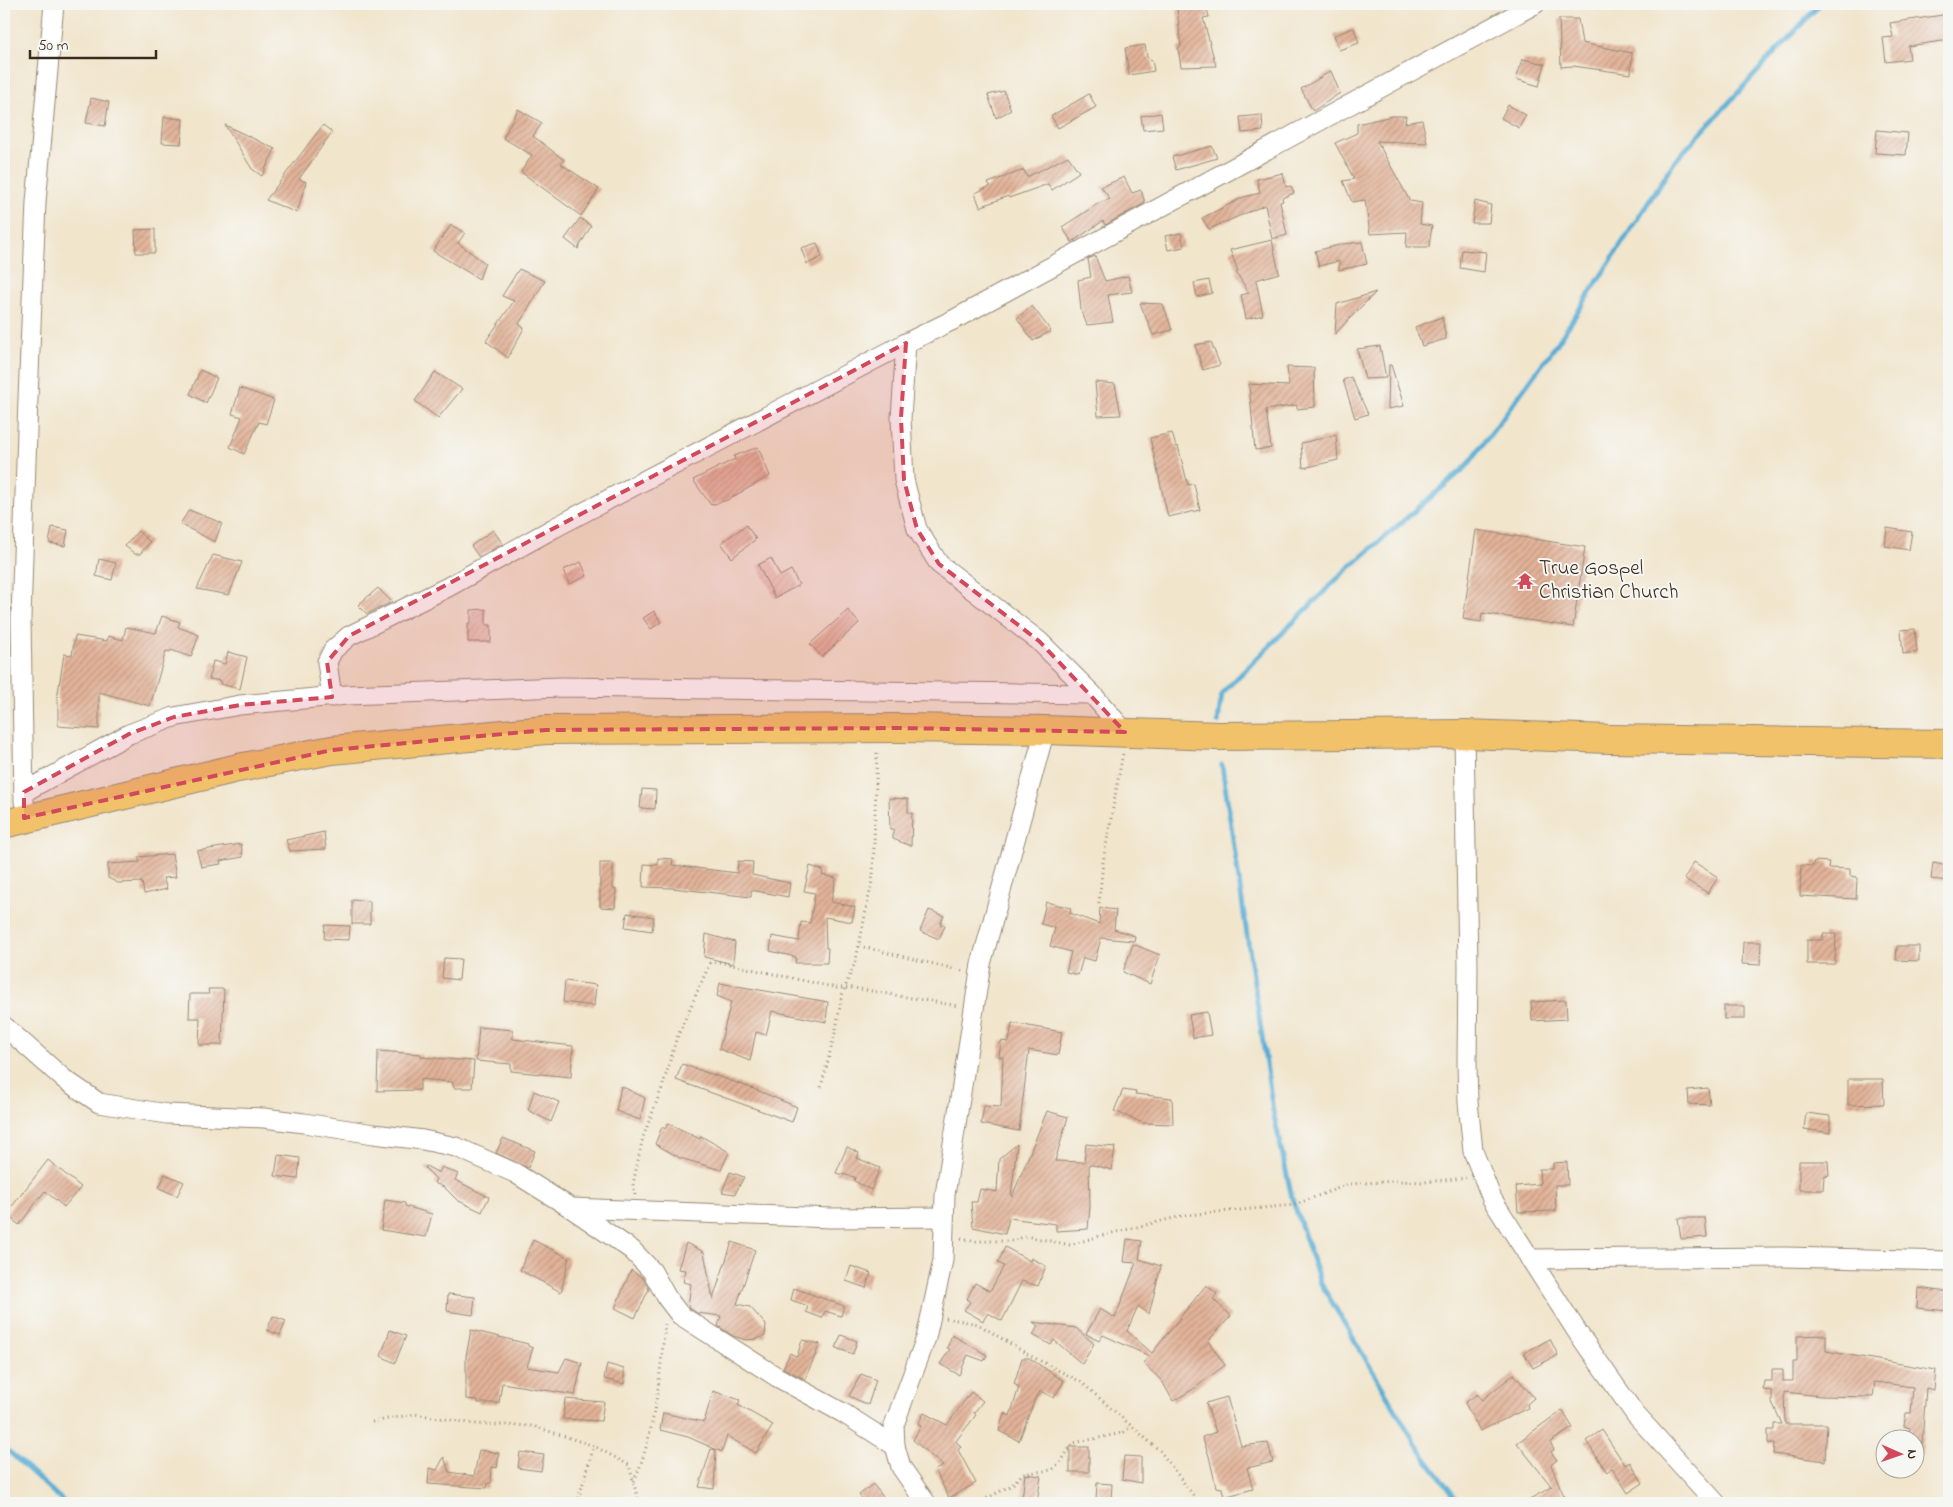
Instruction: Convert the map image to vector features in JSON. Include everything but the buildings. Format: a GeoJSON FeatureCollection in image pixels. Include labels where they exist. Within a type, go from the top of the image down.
{"type":"FeatureCollection","features":[{"type":"Feature","properties":{"kind":"highway"},"geometry":{"type":"LineString","coordinates":[[17,811],[332,750],[546,730],[899,728],[1125,732],[1218,736],[1464,734],[1610,739],[1949,744]]}},
{"type":"Feature","properties":{"kind":"street"},"geometry":{"type":"LineString","coordinates":[[17,811],[21,618],[36,202],[54,4]]}},
{"type":"Feature","properties":{"kind":"street"},"geometry":{"type":"LineString","coordinates":[[332,696],[327,662],[333,650],[349,636],[448,587],[554,528],[970,311],[1535,4]]}},
{"type":"Feature","properties":{"kind":"street"},"geometry":{"type":"LineString","coordinates":[[906,343],[901,418],[904,480],[917,529],[939,564],[1039,641],[1092,694],[1125,732]]}},
{"type":"Feature","properties":{"kind":"street"},"geometry":{"type":"LineString","coordinates":[[17,811],[129,734],[174,717],[240,705],[332,696],[560,687],[1092,694]]}},
{"type":"Feature","properties":{"kind":"street"},"geometry":{"type":"LineString","coordinates":[[926,1503],[901,1467],[895,1446],[894,1425],[926,1338],[943,1260],[945,1195],[979,975],[1045,730]]}},
{"type":"Feature","properties":{"kind":"street"},"geometry":{"type":"LineString","coordinates":[[1464,734],[1468,966],[1466,1021],[1468,1102],[1473,1151],[1492,1199],[1578,1333],[1635,1414],[1716,1503]]}},
{"type":"Feature","properties":{"kind":"street"},"geometry":{"type":"LineString","coordinates":[[4,1026],[64,1079],[99,1103],[167,1114],[264,1118],[423,1140],[456,1147],[515,1173],[571,1208],[632,1250],[652,1271],[667,1298],[680,1315],[777,1376],[843,1413],[895,1446]]}},
{"type":"Feature","properties":{"kind":"street"},"geometry":{"type":"LineString","coordinates":[[571,1208],[831,1218],[944,1226]]}},
{"type":"Feature","properties":{"kind":"street"},"geometry":{"type":"LineString","coordinates":[[1530,1259],[1785,1256],[1949,1261]]}},
{"type":"Feature","properties":{"kind":"path"},"geometry":{"type":"LineString","coordinates":[[1099,903],[1103,862],[1125,732]]}},
{"type":"Feature","properties":{"kind":"path"},"geometry":{"type":"LineString","coordinates":[[821,1087],[836,1029],[842,995],[856,960],[873,876],[878,744]]}},
{"type":"Feature","properties":{"kind":"path"},"geometry":{"type":"LineString","coordinates":[[859,946],[942,964],[979,975]]}},
{"type":"Feature","properties":{"kind":"path"},"geometry":{"type":"LineString","coordinates":[[636,1200],[633,1184],[643,1137],[663,1085],[676,1040],[710,963],[719,962],[838,988],[854,988],[931,1001],[974,1011]]}},
{"type":"Feature","properties":{"kind":"path"},"geometry":{"type":"LineString","coordinates":[[944,1226],[976,1241],[1012,1241],[1026,1236],[1070,1245],[1186,1215],[1294,1205],[1349,1184],[1396,1181],[1424,1182],[1483,1176]]}},
{"type":"Feature","properties":{"kind":"path"},"geometry":{"type":"LineString","coordinates":[[634,1482],[643,1461],[660,1375],[667,1298]]}},
{"type":"Feature","properties":{"kind":"path"},"geometry":{"type":"LineString","coordinates":[[931,1314],[978,1324],[1027,1354],[1082,1382],[1160,1451],[1199,1503]]}},
{"type":"Feature","properties":{"kind":"path"},"geometry":{"type":"LineString","coordinates":[[372,1422],[415,1414],[476,1424],[533,1426],[594,1446],[630,1465],[639,1503]]}},
{"type":"Feature","properties":{"kind":"path"},"geometry":{"type":"LineString","coordinates":[[978,1503],[1012,1485],[1022,1474],[1052,1470],[1062,1460],[1073,1443],[1123,1433],[1131,1426]]}},
{"type":"Feature","properties":{"kind":"path"},"geometry":{"type":"LineString","coordinates":[[578,1503],[594,1446]]}},
{"type":"Feature","properties":{"kind":"highlighted area"},"geometry":{"type":"Polygon","coordinates":[[[906,343],[901,418],[904,480],[917,529],[939,564],[1039,641],[1125,732],[899,728],[546,730],[332,750],[24,818],[24,792],[129,734],[174,717],[240,705],[332,697],[327,662],[349,636],[906,343]]]}},
{"type":"Feature","properties":{"kind":"waterway"},"geometry":{"type":"LineString","coordinates":[[1218,722],[1222,693],[1344,572],[1467,466],[1557,344],[1675,161],[1820,4]]}},
{"type":"Feature","properties":{"kind":"waterway"},"geometry":{"type":"LineString","coordinates":[[1222,765],[1273,1111],[1292,1198],[1320,1282],[1417,1446],[1459,1503]]}},
{"type":"Feature","properties":{"kind":"waterway"},"geometry":{"type":"LineString","coordinates":[[4,1447],[65,1503]]}},
{"type":"Feature","properties":{"kind":"place","name":"True Gospel Christian Church"},"geometry":{"type":"Point","coordinates":[1525,581]}}]}
